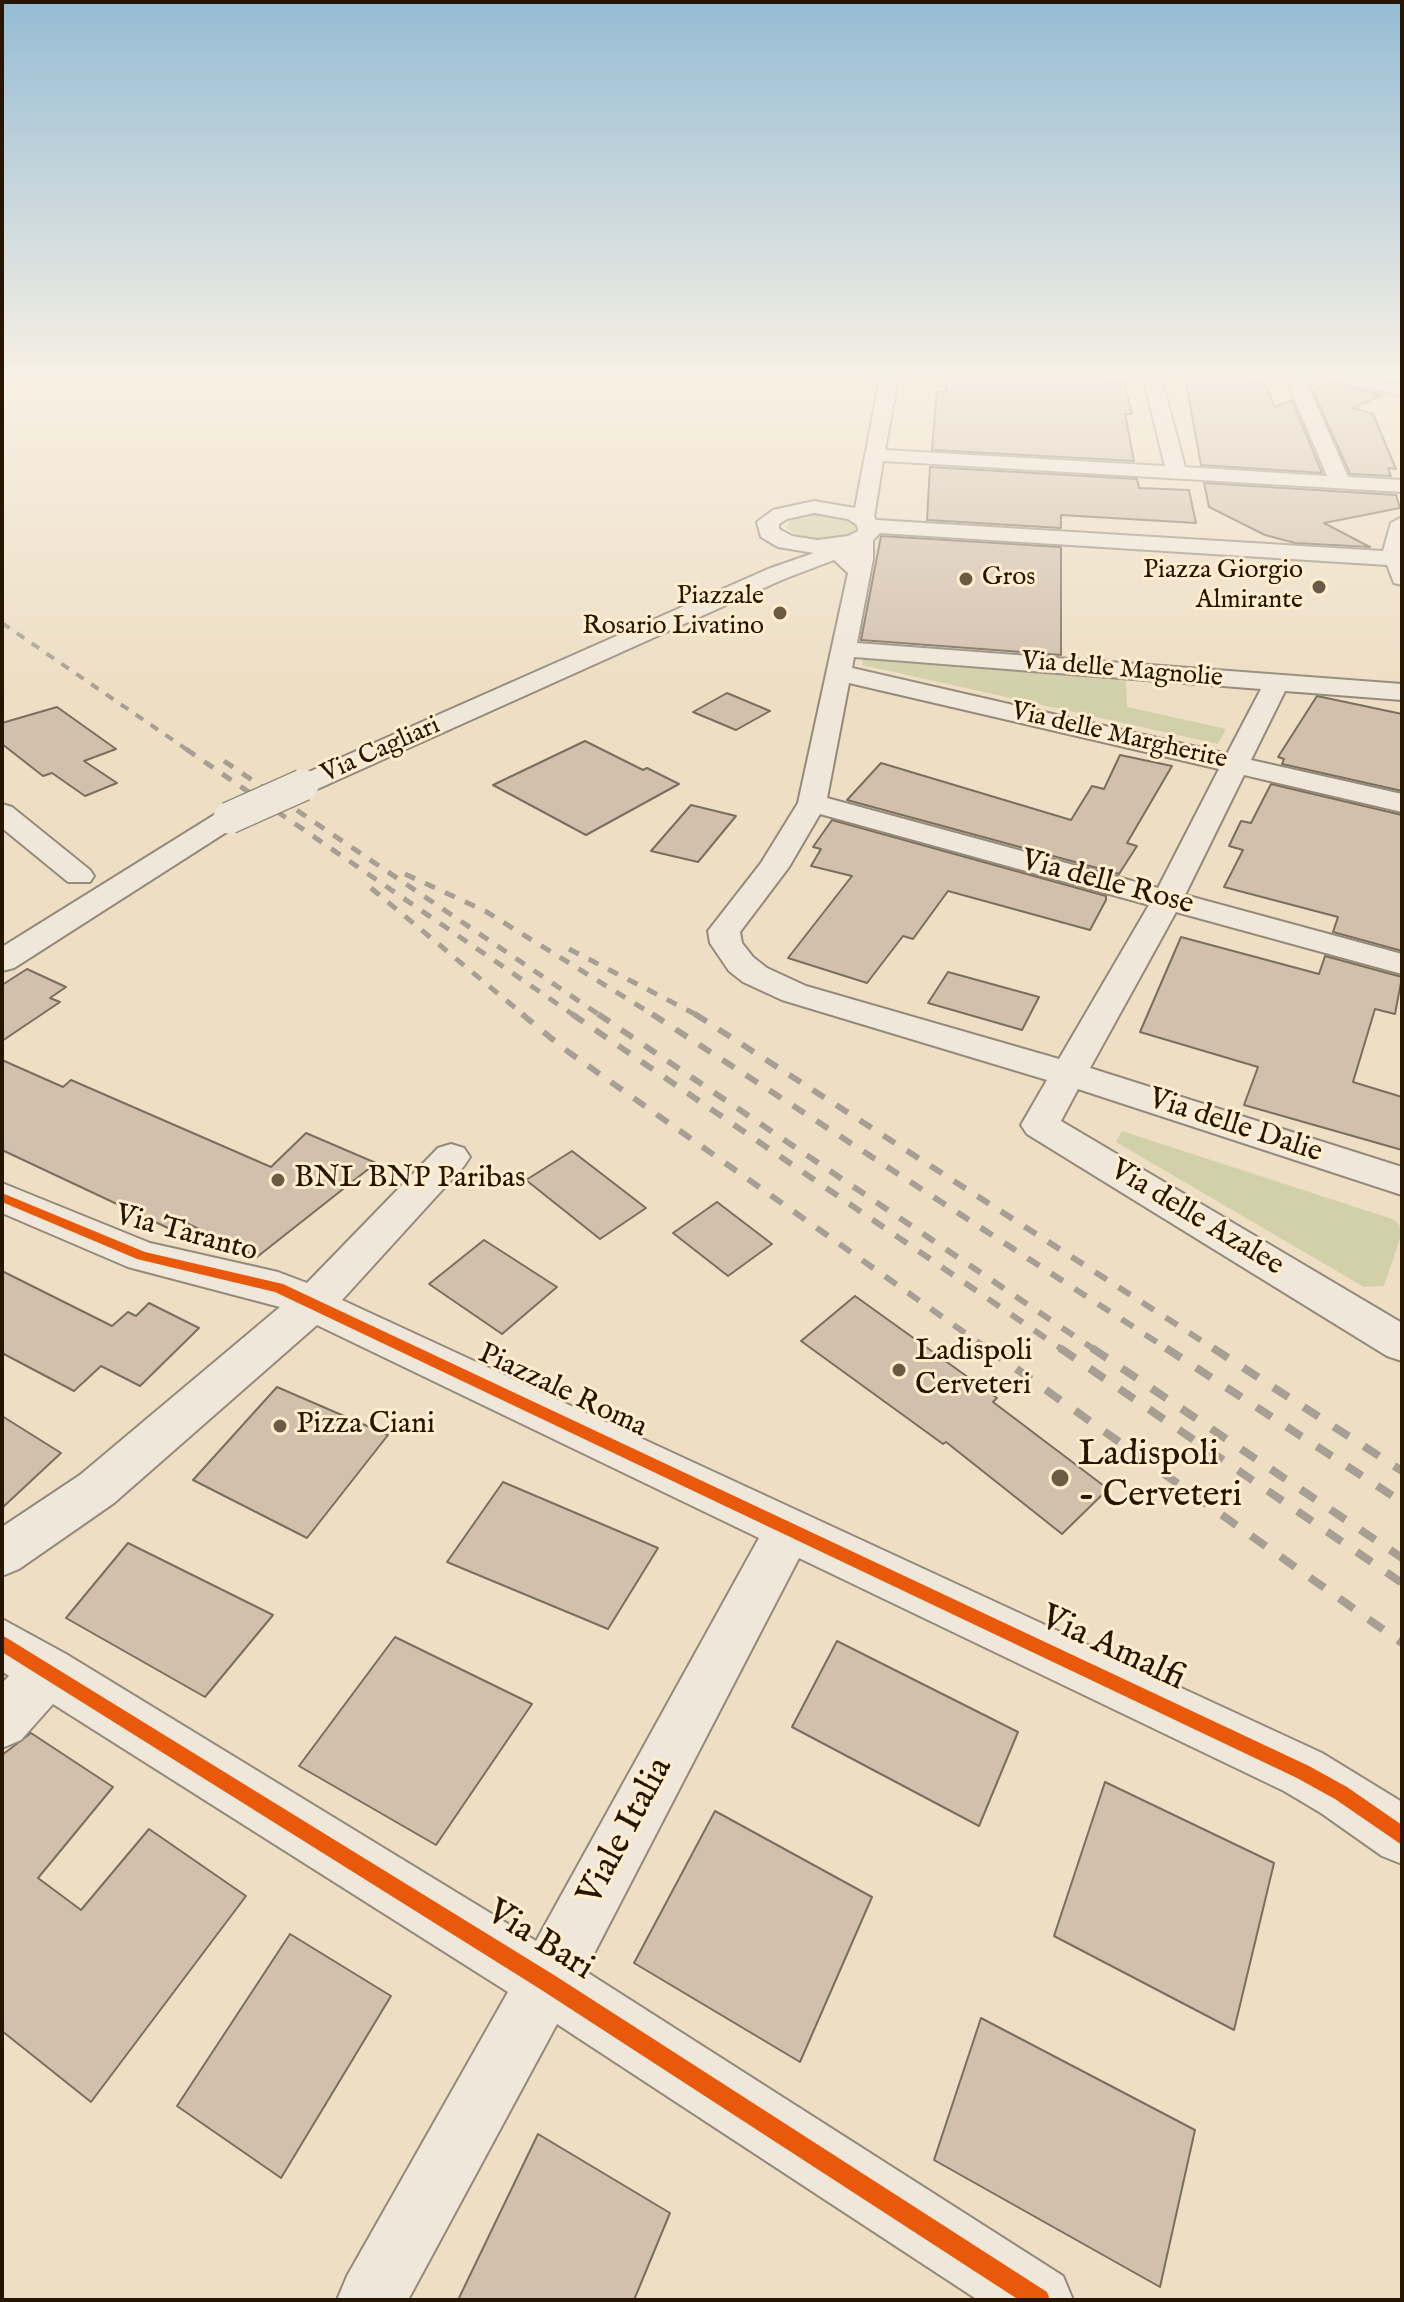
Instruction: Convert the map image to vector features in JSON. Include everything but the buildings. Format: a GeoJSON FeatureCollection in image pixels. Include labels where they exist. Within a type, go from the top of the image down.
{"type":"FeatureCollection","features":[{"type":"Feature","properties":{"kind":"street"},"geometry":{"type":"LineString","coordinates":[[812,803],[862,559],[870,480]]}},
{"type":"Feature","properties":{"kind":"street"},"geometry":{"type":"LineString","coordinates":[[1312,480],[1402,486]]}},
{"type":"Feature","properties":{"kind":"street"},"geometry":{"type":"LineString","coordinates":[[857,572],[832,565],[789,570],[787,551],[767,527],[773,518],[790,510],[814,507],[869,491]]}},
{"type":"Feature","properties":{"kind":"street"},"geometry":{"type":"LineString","coordinates":[[814,507],[842,510],[865,528],[1400,565],[1394,539],[1402,523]]}},
{"type":"Feature","properties":{"kind":"street"},"geometry":{"type":"LineString","coordinates":[[775,537],[800,545],[833,547],[865,528]]}},
{"type":"Feature","properties":{"kind":"street"},"geometry":{"type":"LineString","coordinates":[[833,547],[857,572]]}},
{"type":"Feature","properties":{"kind":"street","name":"Via Cagliari"},"geometry":{"type":"LineString","coordinates":[[2,961],[229,818],[830,554],[833,547]]}},
{"type":"Feature","properties":{"kind":"street","name":"Via delle Magnolie"},"geometry":{"type":"LineString","coordinates":[[839,660],[1402,692]]}},
{"type":"Feature","properties":{"kind":"street","name":"Via delle Margherite"},"geometry":{"type":"LineString","coordinates":[[839,660],[1402,803]]}},
{"type":"Feature","properties":{"kind":"street"},"geometry":{"type":"LineString","coordinates":[[1068,1074],[1167,900],[1276,684]]}},
{"type":"Feature","properties":{"kind":"street","name":"Via delle Rose"},"geometry":{"type":"LineString","coordinates":[[812,803],[1402,964]]}},
{"type":"Feature","properties":{"kind":"street","name":"Via delle Dalie"},"geometry":{"type":"LineString","coordinates":[[812,803],[774,867],[726,924],[726,943],[741,964],[755,975],[794,993],[1068,1074],[1402,1181]]}},
{"type":"Feature","properties":{"kind":"street"},"geometry":{"type":"LineString","coordinates":[[2,813],[79,876]]}},
{"type":"Feature","properties":{"kind":"street","name":"Via delle Azalee"},"geometry":{"type":"LineString","coordinates":[[1068,1074],[1040,1125],[1402,1344]]}},
{"type":"Feature","properties":{"kind":"street"},"geometry":{"type":"LineString","coordinates":[[2,1554],[97,1489],[313,1304],[451,1157]]}},
{"type":"Feature","properties":{"kind":"street","name":"Via Taranto"},"geometry":{"type":"LineString","coordinates":[[2,1197],[142,1256],[262,1282],[313,1304]]}},
{"type":"Feature","properties":{"kind":"street","name":"Piazzale Roma"},"geometry":{"type":"LineString","coordinates":[[313,1304],[788,1531]]}},
{"type":"Feature","properties":{"kind":"street","name":"Via Amalfi"},"geometry":{"type":"LineString","coordinates":[[788,1531],[1303,1772],[1353,1800],[1402,1836]]}},
{"type":"Feature","properties":{"kind":"street","name":"Viale Italia"},"geometry":{"type":"LineString","coordinates":[[371,2300],[547,1982],[788,1531]]}},
{"type":"Feature","properties":{"kind":"street","name":"Via Bari"},"geometry":{"type":"LineString","coordinates":[[2,1643],[547,1982],[1039,2300]]}},
{"type":"Feature","properties":{"kind":"street"},"geometry":{"type":"LineString","coordinates":[[2,1722],[48,1671]]}},
{"type":"Feature","properties":{"kind":"green space"},"geometry":{"type":"Polygon","coordinates":[[[813,513],[848,518],[857,527],[849,536],[825,540],[799,537],[787,528],[789,520],[813,513]]]}},
{"type":"Feature","properties":{"kind":"green space"},"geometry":{"type":"Polygon","coordinates":[[[863,659],[1126,680],[1127,707],[1226,729],[1218,744],[862,665],[863,659]]]}},
{"type":"Feature","properties":{"kind":"green space"},"geometry":{"type":"Polygon","coordinates":[[[1122,1131],[1392,1219],[1399,1224],[1402,1233],[1384,1286],[1364,1287],[1116,1142],[1122,1131]]]}},
{"type":"Feature","properties":{"kind":"railway"},"geometry":{"type":"LineString","coordinates":[[2,623],[189,751]]}},
{"type":"Feature","properties":{"kind":"railway"},"geometry":{"type":"LineString","coordinates":[[186,749],[575,1016]]}},
{"type":"Feature","properties":{"kind":"railway"},"geometry":{"type":"LineString","coordinates":[[224,761],[601,1016]]}},
{"type":"Feature","properties":{"kind":"railway"},"geometry":{"type":"LineString","coordinates":[[405,874],[485,911],[655,1016]]}},
{"type":"Feature","properties":{"kind":"railway"},"geometry":{"type":"LineString","coordinates":[[371,888],[525,1016]]}},
{"type":"Feature","properties":{"kind":"railway"},"geometry":{"type":"LineString","coordinates":[[569,949],[699,1016]]}},
{"type":"Feature","properties":{"kind":"railway"},"geometry":{"type":"LineString","coordinates":[[522,1014],[563,1048],[989,1350]]}},
{"type":"Feature","properties":{"kind":"railway"},"geometry":{"type":"LineString","coordinates":[[572,1014],[1063,1350]]}},
{"type":"Feature","properties":{"kind":"railway"},"geometry":{"type":"LineString","coordinates":[[598,1014],[1095,1350]]}},
{"type":"Feature","properties":{"kind":"railway"},"geometry":{"type":"LineString","coordinates":[[652,1014],[1169,1350]]}},
{"type":"Feature","properties":{"kind":"railway"},"geometry":{"type":"LineString","coordinates":[[695,1014],[1216,1350]]}},
{"type":"Feature","properties":{"kind":"railway"},"geometry":{"type":"LineString","coordinates":[[987,1348],[1402,1643]]}},
{"type":"Feature","properties":{"kind":"railway"},"geometry":{"type":"LineString","coordinates":[[1060,1348],[1402,1583]]}},
{"type":"Feature","properties":{"kind":"railway"},"geometry":{"type":"LineString","coordinates":[[1092,1348],[1402,1558]]}},
{"type":"Feature","properties":{"kind":"railway"},"geometry":{"type":"LineString","coordinates":[[1166,1348],[1402,1502]]}},
{"type":"Feature","properties":{"kind":"railway"},"geometry":{"type":"LineString","coordinates":[[1213,1348],[1402,1471]]}},
{"type":"Feature","properties":{"kind":"cycle path"},"geometry":{"type":"LineString","coordinates":[[2,1197],[142,1256],[278,1288],[1303,1772],[1341,1793],[1402,1836]]}},
{"type":"Feature","properties":{"kind":"cycle path"},"geometry":{"type":"LineString","coordinates":[[2,1643],[547,1982],[1039,2300]]}},
{"type":"Feature","properties":{"kind":"place","name":"Gros"},"geometry":{"type":"Point","coordinates":[966,579]}},
{"type":"Feature","properties":{"kind":"place","name":"Piazza Giorgio Almirante"},"geometry":{"type":"Point","coordinates":[1319,587]}},
{"type":"Feature","properties":{"kind":"place","name":"Piazzale Rosario Livatino"},"geometry":{"type":"Point","coordinates":[780,613]}},
{"type":"Feature","properties":{"kind":"place","name":"BNL BNP Paribas"},"geometry":{"type":"Point","coordinates":[278,1180]}},
{"type":"Feature","properties":{"kind":"place","name":"Ladispoli Cerveteri"},"geometry":{"type":"Point","coordinates":[899,1370]}},
{"type":"Feature","properties":{"kind":"place","name":"Pizza Ciani"},"geometry":{"type":"Point","coordinates":[280,1426]}},
{"type":"Feature","properties":{"kind":"place","name":"Ladispoli - Cerveteri"},"geometry":{"type":"Point","coordinates":[1060,1478]}}]}
